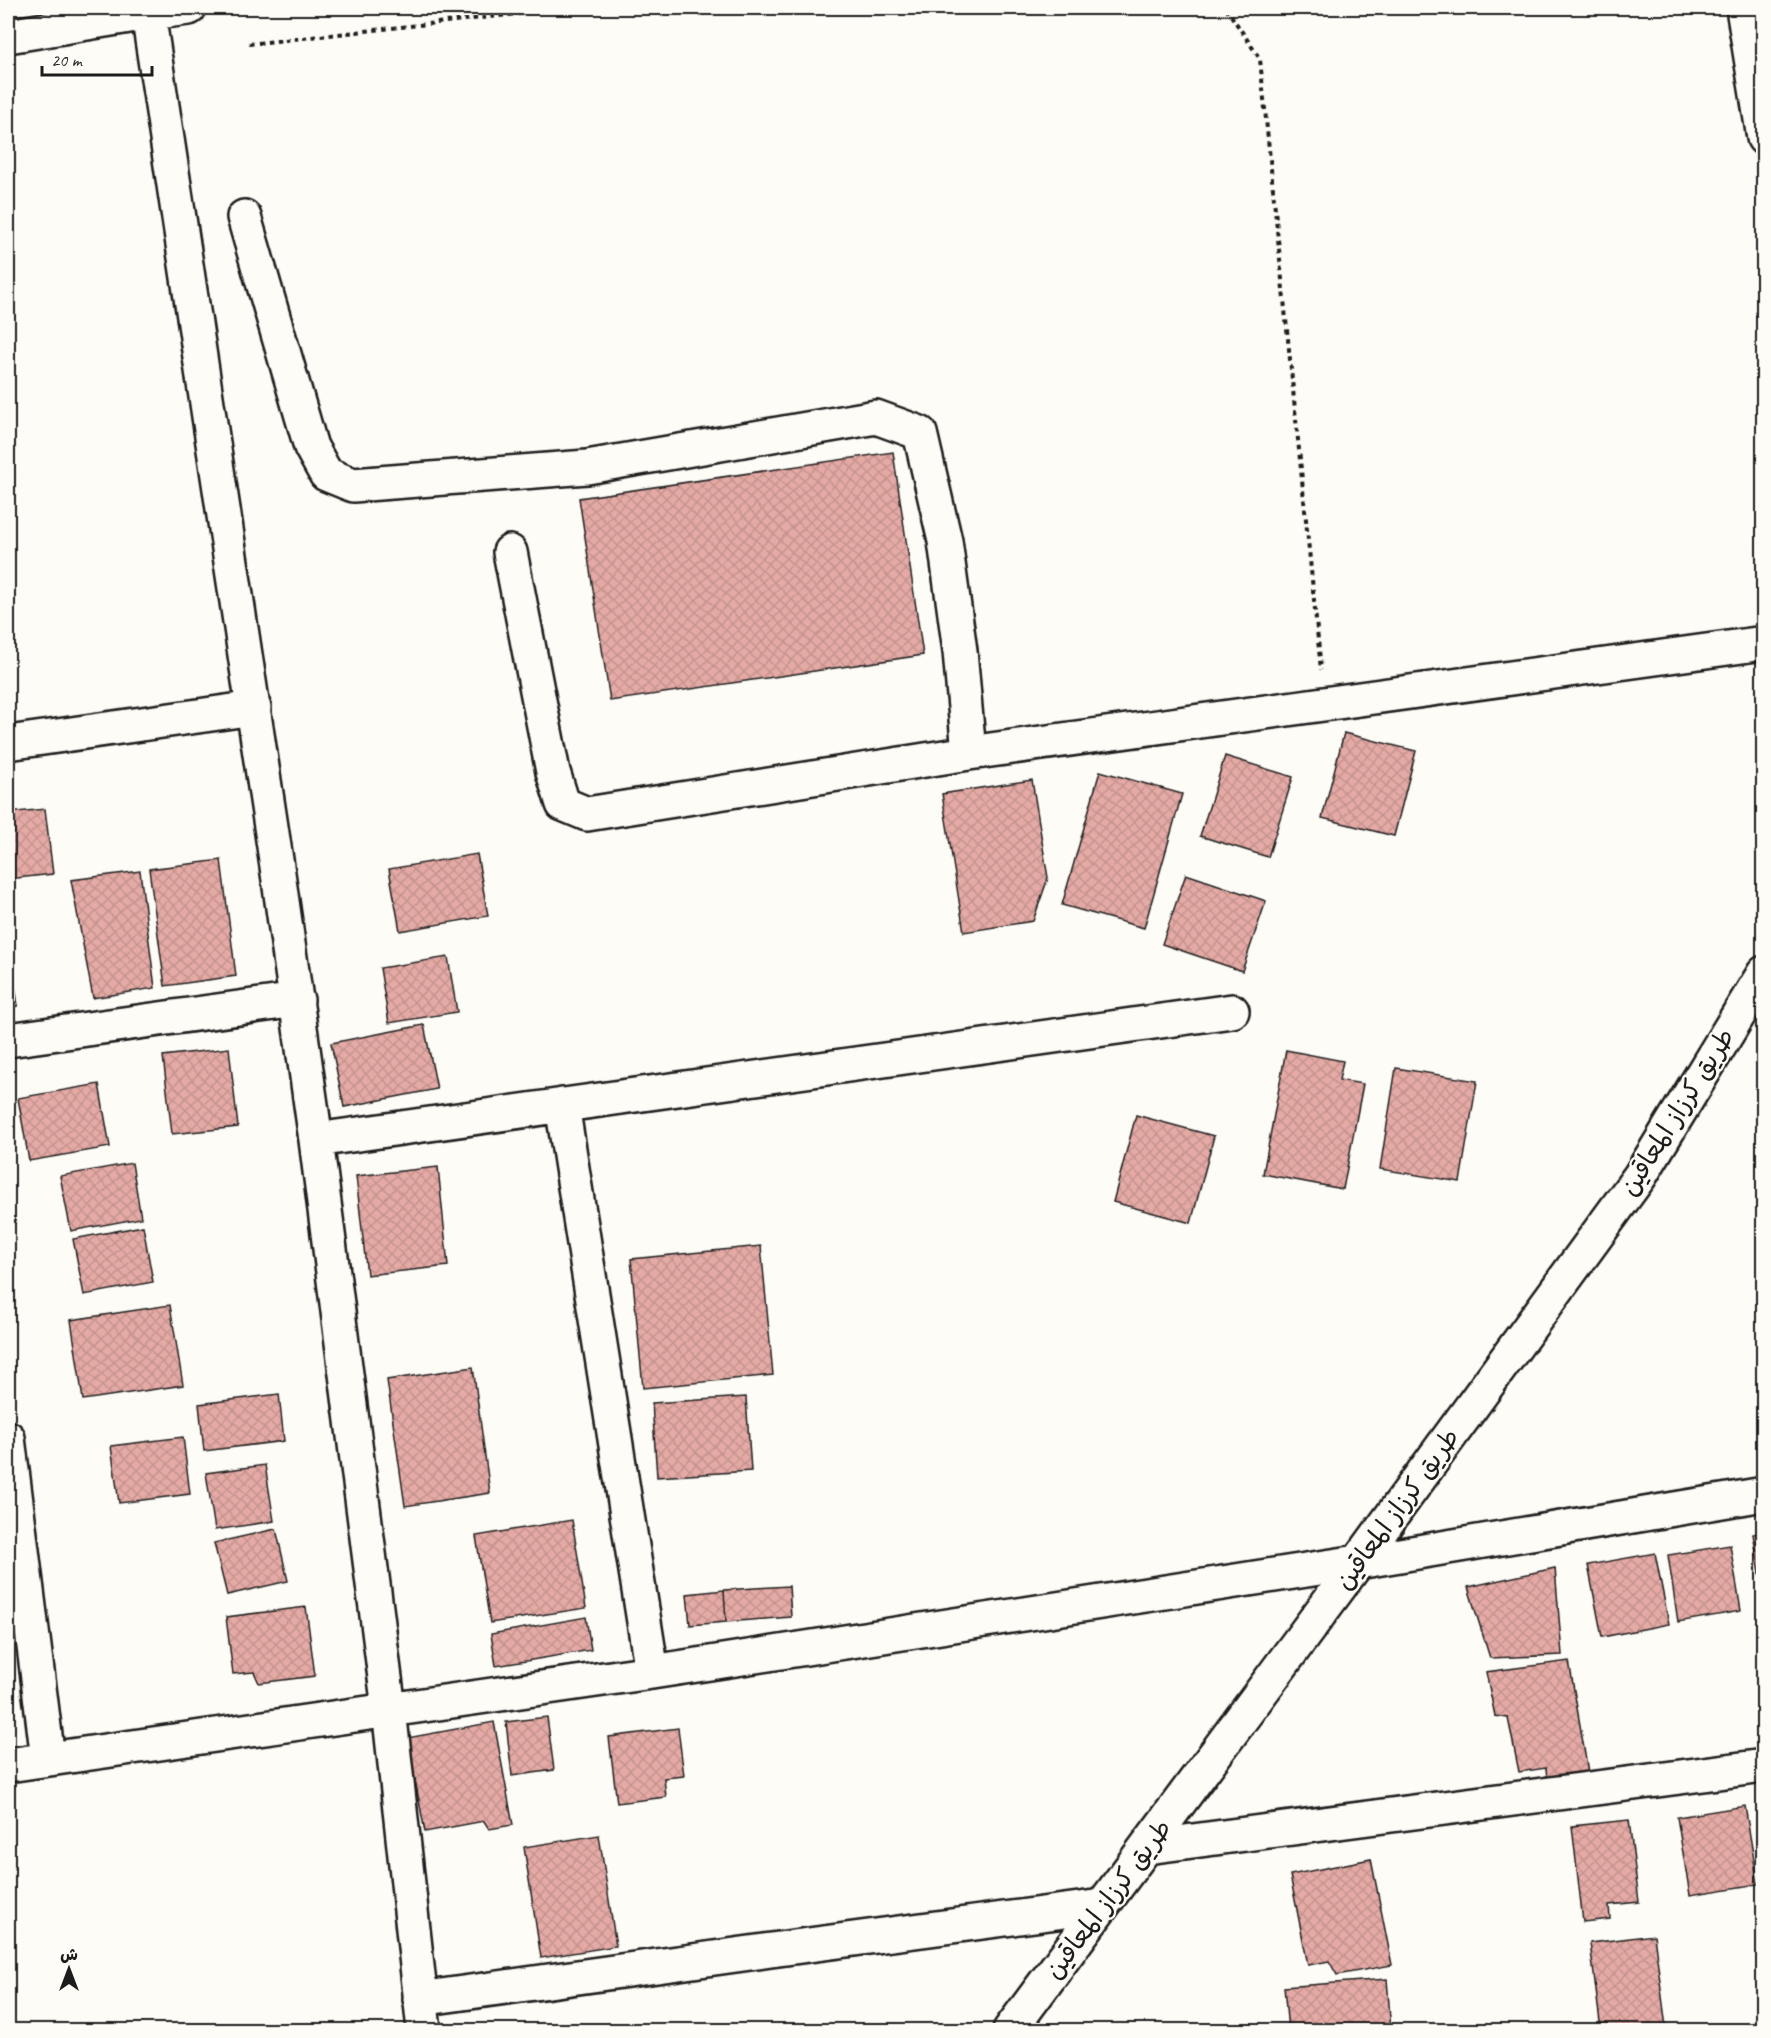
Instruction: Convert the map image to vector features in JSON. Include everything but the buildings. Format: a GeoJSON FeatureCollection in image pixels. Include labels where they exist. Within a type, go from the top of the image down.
{"type":"FeatureCollection","features":[{"type":"Feature","properties":{"kind":"street"},"geometry":{"type":"LineString","coordinates":[[8,36],[147,10],[189,8]]}},
{"type":"Feature","properties":{"kind":"street"},"geometry":{"type":"LineString","coordinates":[[1743,8],[1764,138]]}},
{"type":"Feature","properties":{"kind":"street"},"geometry":{"type":"LineString","coordinates":[[147,10],[297,1000],[388,1709],[422,2015],[782,1948],[1102,1906]]}},
{"type":"Feature","properties":{"kind":"street"},"geometry":{"type":"LineString","coordinates":[[244,217],[311,447],[326,474],[353,485],[587,467],[876,417],[920,433],[945,541],[960,651],[969,753]]}},
{"type":"Feature","properties":{"kind":"street"},"geometry":{"type":"LineString","coordinates":[[510,552],[553,772],[563,804],[587,814],[969,753],[1764,643]]}},
{"type":"Feature","properties":{"kind":"street"},"geometry":{"type":"LineString","coordinates":[[8,743],[254,708]]}},
{"type":"Feature","properties":{"kind":"street","name":"طريق كرزاز المعاقين"},"geometry":{"type":"LineString","coordinates":[[1010,2031],[1358,1562],[1640,1176],[1764,973]]}},
{"type":"Feature","properties":{"kind":"street"},"geometry":{"type":"LineString","coordinates":[[8,1040],[297,1000]]}},
{"type":"Feature","properties":{"kind":"street"},"geometry":{"type":"LineString","coordinates":[[316,1140],[1232,1011]]}},
{"type":"Feature","properties":{"kind":"street"},"geometry":{"type":"LineString","coordinates":[[562,1105],[652,1672]]}},
{"type":"Feature","properties":{"kind":"street"},"geometry":{"type":"LineString","coordinates":[[8,1438],[48,1759]]}},
{"type":"Feature","properties":{"kind":"street"},"geometry":{"type":"LineString","coordinates":[[8,1765],[652,1672],[1358,1562],[1764,1494]]}},
{"type":"Feature","properties":{"kind":"street"},"geometry":{"type":"LineString","coordinates":[[1147,1846],[1764,1766]]}},
{"type":"Feature","properties":{"kind":"path"},"geometry":{"type":"LineString","coordinates":[[249,44],[572,8]]}},
{"type":"Feature","properties":{"kind":"path"},"geometry":{"type":"LineString","coordinates":[[1226,8],[1260,59],[1324,704]]}}]}
